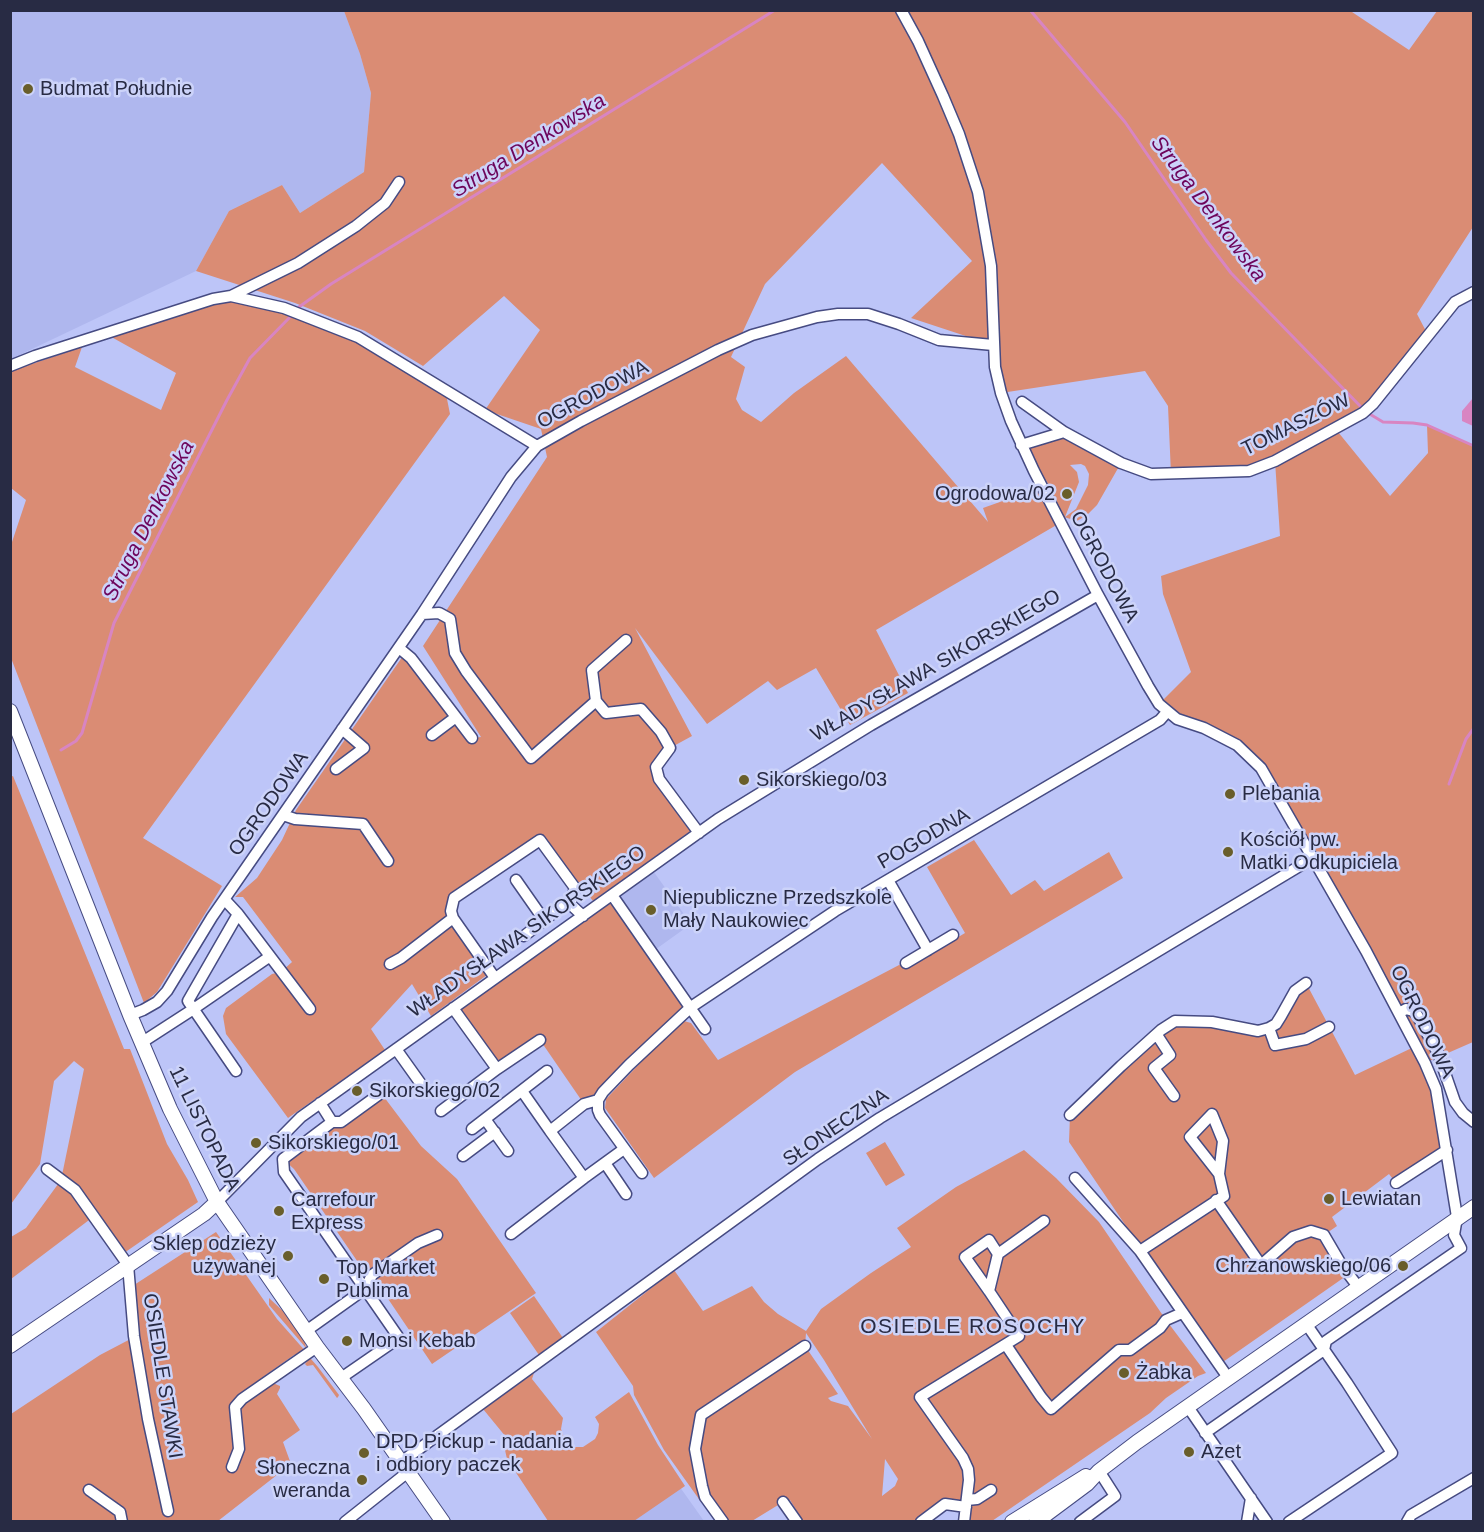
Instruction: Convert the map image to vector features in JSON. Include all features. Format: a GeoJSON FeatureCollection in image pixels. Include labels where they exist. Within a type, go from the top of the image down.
{"type":"FeatureCollection","features":[{"type":"Feature","properties":{"kind":"street","name":"OGRODOWA"},"geometry":{"type":"LineString","coordinates":[[901,10],[947,105],[978,192],[991,266],[995,367],[1001,393],[1022,445],[1098,594],[1148,687],[1163,708],[1177,719],[1204,728],[1228,740],[1256,762],[1279,798],[1399,1013],[1436,1089],[1457,1217],[1454,1235],[1461,1248],[1326,1341],[1324,1350]]}},
{"type":"Feature","properties":{"kind":"street"},"geometry":{"type":"LineString","coordinates":[[10,366],[213,299],[231,296],[298,263],[356,226],[385,203],[399,182]]}},
{"type":"Feature","properties":{"kind":"street","name":"TOMASZÓW"},"geometry":{"type":"LineString","coordinates":[[1022,402],[1064,432],[1121,463],[1152,474],[1249,471],[1275,460],[1363,413],[1373,404],[1455,302],[1473,292]]}},
{"type":"Feature","properties":{"kind":"street","name":"OGRODOWA"},"geometry":{"type":"LineString","coordinates":[[231,296],[284,308],[358,337],[537,446],[580,421],[718,350],[752,335],[817,317],[868,314],[939,340],[993,345]]}},
{"type":"Feature","properties":{"kind":"street"},"geometry":{"type":"LineString","coordinates":[[1022,445],[1064,432]]}},
{"type":"Feature","properties":{"kind":"street"},"geometry":{"type":"LineString","coordinates":[[422,614],[511,477],[537,446]]}},
{"type":"Feature","properties":{"kind":"street","name":"WŁADYSŁAWA SIKORSKIEGO"},"geometry":{"type":"LineString","coordinates":[[10,1346],[204,1214],[272,1145],[320,1103],[718,819],[871,725],[1098,594]]}},
{"type":"Feature","properties":{"kind":"street"},"geometry":{"type":"LineString","coordinates":[[422,614],[439,613],[450,619],[455,653],[531,758],[596,701]]}},
{"type":"Feature","properties":{"kind":"street","name":"OGRODOWA"},"geometry":{"type":"LineString","coordinates":[[130,1016],[157,1002],[167,991],[225,900],[422,614]]}},
{"type":"Feature","properties":{"kind":"street"},"geometry":{"type":"LineString","coordinates":[[626,640],[592,670],[596,701],[606,713],[641,709],[661,732],[670,748],[656,767],[659,779],[699,833]]}},
{"type":"Feature","properties":{"kind":"street"},"geometry":{"type":"LineString","coordinates":[[399,648],[411,658],[472,738]]}},
{"type":"Feature","properties":{"kind":"street","name":"POGODNA"},"geometry":{"type":"LineString","coordinates":[[598,1100],[628,1065],[691,1007],[804,930],[1150,726],[1163,708]]}},
{"type":"Feature","properties":{"kind":"street","name":"11 LISTOPADA"},"geometry":{"type":"LineString","coordinates":[[10,711],[130,1016],[170,1109],[217,1202],[317,1347],[442,1521]]}},
{"type":"Feature","properties":{"kind":"street"},"geometry":{"type":"LineString","coordinates":[[432,735],[456,717]]}},
{"type":"Feature","properties":{"kind":"street"},"geometry":{"type":"LineString","coordinates":[[336,769],[364,748],[342,729]]}},
{"type":"Feature","properties":{"kind":"street"},"geometry":{"type":"LineString","coordinates":[[284,815],[295,819],[363,825],[388,861]]}},
{"type":"Feature","properties":{"kind":"street"},"geometry":{"type":"LineString","coordinates":[[495,978],[453,918],[451,910],[454,898],[540,840],[575,888],[570,904]]}},
{"type":"Feature","properties":{"kind":"street","name":"SŁONECZNA"},"geometry":{"type":"LineString","coordinates":[[345,1521],[404,1467],[818,1159],[1313,858]]}},
{"type":"Feature","properties":{"kind":"street"},"geometry":{"type":"LineString","coordinates":[[516,880],[544,920]]}},
{"type":"Feature","properties":{"kind":"street"},"geometry":{"type":"LineString","coordinates":[[888,880],[928,950]]}},
{"type":"Feature","properties":{"kind":"street"},"geometry":{"type":"LineString","coordinates":[[612,895],[705,1029]]}},
{"type":"Feature","properties":{"kind":"street"},"geometry":{"type":"LineString","coordinates":[[225,900],[310,1009]]}},
{"type":"Feature","properties":{"kind":"street"},"geometry":{"type":"LineString","coordinates":[[524,936],[565,904],[570,904],[583,916]]}},
{"type":"Feature","properties":{"kind":"street"},"geometry":{"type":"LineString","coordinates":[[236,1071],[192,1010],[189,999],[238,914]]}},
{"type":"Feature","properties":{"kind":"street"},"geometry":{"type":"LineString","coordinates":[[390,964],[453,918]]}},
{"type":"Feature","properties":{"kind":"street"},"geometry":{"type":"LineString","coordinates":[[906,963],[953,935]]}},
{"type":"Feature","properties":{"kind":"street"},"geometry":{"type":"LineString","coordinates":[[141,1042],[269,957]]}},
{"type":"Feature","properties":{"kind":"street"},"geometry":{"type":"LineString","coordinates":[[1070,1115],[1174,1021],[1212,1022],[1258,1031],[1269,1028],[1276,1024],[1294,991],[1306,983]]}},
{"type":"Feature","properties":{"kind":"street"},"geometry":{"type":"LineString","coordinates":[[453,1008],[497,1069]]}},
{"type":"Feature","properties":{"kind":"street"},"geometry":{"type":"LineString","coordinates":[[1399,1013],[1406,1009],[1417,1015],[1438,1053],[1455,1102],[1473,1122]]}},
{"type":"Feature","properties":{"kind":"street"},"geometry":{"type":"LineString","coordinates":[[1269,1028],[1275,1045],[1306,1039],[1329,1027]]}},
{"type":"Feature","properties":{"kind":"street"},"geometry":{"type":"LineString","coordinates":[[1156,1035],[1170,1055],[1154,1068],[1174,1096]]}},
{"type":"Feature","properties":{"kind":"street"},"geometry":{"type":"LineString","coordinates":[[441,1111],[540,1040]]}},
{"type":"Feature","properties":{"kind":"street"},"geometry":{"type":"LineString","coordinates":[[396,1049],[421,1084]]}},
{"type":"Feature","properties":{"kind":"street"},"geometry":{"type":"LineString","coordinates":[[472,1129],[547,1071]]}},
{"type":"Feature","properties":{"kind":"street"},"geometry":{"type":"LineString","coordinates":[[522,1091],[584,1178]]}},
{"type":"Feature","properties":{"kind":"street"},"geometry":{"type":"LineString","coordinates":[[341,1378],[399,1338],[284,1172],[283,1159],[333,1122],[341,1122],[381,1093]]}},
{"type":"Feature","properties":{"kind":"street"},"geometry":{"type":"LineString","coordinates":[[550,1131],[584,1104],[598,1100],[600,1115],[642,1173]]}},
{"type":"Feature","properties":{"kind":"street"},"geometry":{"type":"LineString","coordinates":[[320,1103],[333,1122]]}},
{"type":"Feature","properties":{"kind":"street"},"geometry":{"type":"LineString","coordinates":[[1140,1251],[1224,1196],[1219,1174],[1222,1141],[1212,1114],[1190,1137],[1219,1174]]}},
{"type":"Feature","properties":{"kind":"street"},"geometry":{"type":"LineString","coordinates":[[485,1119],[508,1151]]}},
{"type":"Feature","properties":{"kind":"street"},"geometry":{"type":"LineString","coordinates":[[463,1156],[495,1132]]}},
{"type":"Feature","properties":{"kind":"street"},"geometry":{"type":"LineString","coordinates":[[511,1234],[624,1149]]}},
{"type":"Feature","properties":{"kind":"street"},"geometry":{"type":"LineString","coordinates":[[1396,1183],[1447,1150]]}},
{"type":"Feature","properties":{"kind":"street"},"geometry":{"type":"LineString","coordinates":[[605,1163],[626,1194]]}},
{"type":"Feature","properties":{"kind":"street"},"geometry":{"type":"LineString","coordinates":[[47,1169],[75,1190],[128,1265]]}},
{"type":"Feature","properties":{"kind":"street"},"geometry":{"type":"LineString","coordinates":[[1075,1178],[1140,1251],[1229,1379]]}},
{"type":"Feature","properties":{"kind":"street"},"geometry":{"type":"LineString","coordinates":[[1216,1200],[1261,1265],[1293,1237],[1311,1231],[1324,1236],[1359,1288]]}},
{"type":"Feature","properties":{"kind":"street"},"geometry":{"type":"LineString","coordinates":[[1036,1521],[1088,1484],[1099,1471],[1188,1407],[1473,1207]]}},
{"type":"Feature","properties":{"kind":"street"},"geometry":{"type":"LineString","coordinates":[[989,1291],[998,1254],[1044,1221]]}},
{"type":"Feature","properties":{"kind":"street"},"geometry":{"type":"LineString","coordinates":[[306,1331],[364,1289],[372,1275],[418,1243],[437,1235]]}},
{"type":"Feature","properties":{"kind":"street"},"geometry":{"type":"LineString","coordinates":[[964,1521],[969,1480],[968,1469],[963,1458],[920,1398],[1019,1336],[965,1257],[989,1240],[998,1254]]}},
{"type":"Feature","properties":{"kind":"street","name":"OSIEDLE STAWKI"},"geometry":{"type":"LineString","coordinates":[[128,1265],[134,1336],[148,1419],[168,1511]]}},
{"type":"Feature","properties":{"kind":"street"},"geometry":{"type":"LineString","coordinates":[[1006,1345],[1051,1409],[1119,1350],[1130,1350],[1160,1328],[1166,1320],[1182,1313]]}},
{"type":"Feature","properties":{"kind":"street"},"geometry":{"type":"LineString","coordinates":[[1289,1521],[1392,1453],[1306,1325]]}},
{"type":"Feature","properties":{"kind":"street"},"geometry":{"type":"LineString","coordinates":[[723,1521],[705,1497],[702,1486],[695,1449],[701,1415],[805,1346]]}},
{"type":"Feature","properties":{"kind":"street"},"geometry":{"type":"LineString","coordinates":[[232,1467],[239,1449],[235,1407],[242,1399],[317,1347]]}},
{"type":"Feature","properties":{"kind":"street"},"geometry":{"type":"LineString","coordinates":[[1205,1433],[1324,1350]]}},
{"type":"Feature","properties":{"kind":"street"},"geometry":{"type":"LineString","coordinates":[[1188,1407],[1267,1521]]}},
{"type":"Feature","properties":{"kind":"street"},"geometry":{"type":"LineString","coordinates":[[1012,1521],[1083,1476],[1099,1471]]}},
{"type":"Feature","properties":{"kind":"street"},"geometry":{"type":"LineString","coordinates":[[1080,1521],[1115,1496],[1099,1471]]}},
{"type":"Feature","properties":{"kind":"street"},"geometry":{"type":"LineString","coordinates":[[1407,1521],[1411,1515],[1473,1478]]}},
{"type":"Feature","properties":{"kind":"street"},"geometry":{"type":"LineString","coordinates":[[89,1490],[120,1512],[122,1521]]}},
{"type":"Feature","properties":{"kind":"street"},"geometry":{"type":"LineString","coordinates":[[921,1521],[945,1504],[966,1503],[991,1490]]}},
{"type":"Feature","properties":{"kind":"street"},"geometry":{"type":"LineString","coordinates":[[1247,1521],[1251,1498]]}},
{"type":"Feature","properties":{"kind":"street"},"geometry":{"type":"LineString","coordinates":[[783,1502],[795,1521]]}},
{"type":"Feature","properties":{"kind":"shaded area"},"geometry":{"type":"Polygon","coordinates":[[[1349,10],[1409,50],[1437,11],[1473,11],[1473,227],[1417,314],[1428,335],[1373,404],[1334,427],[1390,496],[1428,453],[1427,425],[1473,446],[1473,1042],[1425,1063],[1447,1150],[1396,1183],[1389,1174],[1332,1217],[1337,1226],[1324,1235],[1349,1274],[1220,1364],[1123,1232],[1128,1229],[1069,1142],[1070,1115],[1168,1025],[1269,1028],[1306,983],[1355,1075],[1416,1046],[1256,762],[1159,704],[1191,672],[1163,594],[1161,576],[1280,536],[1275,461],[1249,471],[1171,474],[1168,406],[1145,371],[1001,393],[993,345],[911,318],[972,261],[882,163],[765,284],[731,357],[745,367],[736,399],[742,410],[761,422],[794,393],[846,356],[988,522],[983,508],[1042,487],[1060,523],[876,630],[908,693],[850,725],[816,668],[777,690],[768,681],[707,724],[635,628],[692,736],[670,748],[656,767],[695,828],[593,901],[541,834],[546,847],[544,843],[454,898],[451,911],[491,972],[431,1016],[412,984],[371,1029],[385,1050],[288,1118],[226,1034],[223,1016],[226,1008],[272,974],[281,972],[292,962],[243,897],[235,897],[257,878],[282,840],[296,810],[405,653],[472,738],[481,737],[423,646],[547,457],[541,429],[485,410],[540,330],[504,296],[423,366],[365,331],[295,303],[196,271],[229,211],[282,185],[300,213],[364,172],[371,93],[344,11],[1349,10]]]}},
{"type":"Feature","properties":{"kind":"shaded area"},"geometry":{"type":"Polygon","coordinates":[[[11,11],[344,11],[371,93],[364,172],[300,213],[282,185],[229,211],[196,271],[11,359],[11,11]]]}},
{"type":"Feature","properties":{"kind":"shaded area"},"geometry":{"type":"Polygon","coordinates":[[[231,296],[358,337],[445,389],[450,414],[143,838],[222,886],[157,992],[144,1003],[11,658],[11,545],[26,500],[11,488],[11,371],[82,347],[75,367],[161,410],[176,373],[106,334],[231,296]]]}},
{"type":"Feature","properties":{"kind":"shaded area"},"geometry":{"type":"Polygon","coordinates":[[[1473,398],[1473,426],[1462,421],[1462,411],[1473,398]]]}},
{"type":"Feature","properties":{"kind":"shaded area"},"geometry":{"type":"Polygon","coordinates":[[[1064,432],[1121,463],[1097,505],[1077,521],[1064,517],[1046,480],[1042,487],[1021,445],[1064,432]],[[1070,465],[1077,472],[1079,482],[1065,517],[1076,509],[1088,485],[1089,474],[1085,466],[1070,465]]]}},
{"type":"Feature","properties":{"kind":"shaded area"},"geometry":{"type":"Polygon","coordinates":[[[13,776],[124,1049],[130,1049],[167,1144],[198,1202],[124,1253],[97,1214],[11,1279],[11,1237],[26,1228],[61,1180],[84,1069],[74,1061],[54,1081],[40,1164],[11,1204],[10,777],[13,776]]]}},
{"type":"Feature","properties":{"kind":"shaded area"},"geometry":{"type":"Polygon","coordinates":[[[974,840],[1011,895],[1035,880],[1044,891],[1109,852],[1123,878],[795,1072],[654,1178],[605,1108],[606,1099],[662,1040],[684,1021],[691,1023],[718,1060],[901,964],[905,969],[965,933],[927,867],[974,840]]]}},
{"type":"Feature","properties":{"kind":"shaded area","name":"Niepubliczne Przedszkole Mały Naukowiec"},"geometry":{"type":"Polygon","coordinates":[[[651,868],[691,924],[652,952],[612,895],[651,868]]]}},
{"type":"Feature","properties":{"kind":"shaded area"},"geometry":{"type":"Polygon","coordinates":[[[612,895],[691,1007],[603,1092],[584,1104],[540,1040],[497,1069],[453,1008],[612,895]]]}},
{"type":"Feature","properties":{"kind":"shaded area"},"geometry":{"type":"Polygon","coordinates":[[[381,1093],[421,1146],[457,1179],[536,1293],[432,1364],[374,1278],[364,1271],[294,1169],[283,1159],[381,1093]]]}},
{"type":"Feature","properties":{"kind":"shaded area"},"geometry":{"type":"Polygon","coordinates":[[[885,1142],[905,1175],[886,1186],[866,1153],[885,1142]]]}},
{"type":"Feature","properties":{"kind":"shaded area"},"geometry":{"type":"Polygon","coordinates":[[[1024,1150],[1056,1178],[1099,1222],[1166,1320],[1206,1373],[1166,1398],[1150,1413],[992,1521],[964,1521],[965,1507],[952,1505],[921,1521],[803,1521],[790,1500],[752,1521],[723,1521],[705,1497],[701,1502],[664,1450],[634,1395],[633,1386],[596,1332],[674,1270],[703,1311],[752,1286],[764,1302],[778,1314],[806,1331],[821,1309],[911,1247],[897,1228],[956,1187],[1024,1150]],[[806,1333],[805,1346],[838,1394],[828,1398],[848,1406],[872,1439],[824,1360],[806,1333]],[[885,1459],[882,1496],[895,1486],[898,1479],[885,1459]]]}},
{"type":"Feature","properties":{"kind":"shaded area"},"geometry":{"type":"Polygon","coordinates":[[[216,1232],[277,1319],[307,1353],[294,1355],[263,1377],[280,1386],[277,1394],[300,1430],[283,1442],[291,1464],[218,1521],[11,1522],[11,1414],[100,1355],[140,1334],[134,1285],[216,1232]]]}},
{"type":"Feature","properties":{"kind":"shaded area"},"geometry":{"type":"Polygon","coordinates":[[[534,1296],[563,1338],[539,1355],[510,1313],[534,1296]]]}},
{"type":"Feature","properties":{"kind":"shaded area"},"geometry":{"type":"Polygon","coordinates":[[[269,1298],[285,1313],[305,1342],[306,1348],[269,1305],[269,1298]]]}},
{"type":"Feature","properties":{"kind":"shaded area"},"geometry":{"type":"Polygon","coordinates":[[[309,1359],[339,1395],[337,1398],[313,1365],[305,1364],[309,1359]]]}},
{"type":"Feature","properties":{"kind":"shaded area"},"geometry":{"type":"Polygon","coordinates":[[[534,1373],[532,1379],[563,1418],[561,1429],[565,1440],[575,1447],[583,1447],[595,1439],[599,1424],[595,1417],[629,1392],[658,1445],[685,1486],[634,1521],[548,1521],[507,1459],[506,1437],[483,1409],[534,1373]]]}},
{"type":"Feature","properties":{"kind":"shaded area"},"geometry":{"type":"Polygon","coordinates":[[[677,1483],[704,1521],[622,1522],[677,1483]]]}},
{"type":"Feature","properties":{"kind":"waterway","name":"Struga Denkowska"},"geometry":{"type":"LineString","coordinates":[[299,307],[331,284],[775,10]]}},
{"type":"Feature","properties":{"kind":"waterway","name":"Struga Denkowska"},"geometry":{"type":"LineString","coordinates":[[1030,10],[1125,122],[1231,273],[1363,409]]}},
{"type":"Feature","properties":{"kind":"waterway","name":"Struga Denkowska"},"geometry":{"type":"LineString","coordinates":[[61,750],[76,741],[82,733],[114,623],[227,400],[250,358],[291,316]]}},
{"type":"Feature","properties":{"kind":"waterway","name":"Struga Denkowska"},"geometry":{"type":"LineString","coordinates":[[1368,413],[1383,422],[1427,425],[1474,446]]}},
{"type":"Feature","properties":{"kind":"waterway"},"geometry":{"type":"LineString","coordinates":[[1449,784],[1466,739],[1474,728]]}},
{"type":"Feature","properties":{"kind":"place","name":"Budmat Południe"},"geometry":{"type":"Point","coordinates":[28,89]}},
{"type":"Feature","properties":{"kind":"place","name":"Ogrodowa/02"},"geometry":{"type":"Point","coordinates":[1067,494]}},
{"type":"Feature","properties":{"kind":"place","name":"Sikorskiego/03"},"geometry":{"type":"Point","coordinates":[744,780]}},
{"type":"Feature","properties":{"kind":"place","name":"Plebania"},"geometry":{"type":"Point","coordinates":[1230,794]}},
{"type":"Feature","properties":{"kind":"place","name":"Kościół pw. Matki Odkupiciela"},"geometry":{"type":"Point","coordinates":[1228,852]}},
{"type":"Feature","properties":{"kind":"place","name":"Niepubliczne Przedszkole Mały Naukowiec"},"geometry":{"type":"Point","coordinates":[651,910]}},
{"type":"Feature","properties":{"kind":"place","name":"Sikorskiego/02"},"geometry":{"type":"Point","coordinates":[357,1091]}},
{"type":"Feature","properties":{"kind":"place","name":"Sikorskiego/01"},"geometry":{"type":"Point","coordinates":[256,1143]}},
{"type":"Feature","properties":{"kind":"place","name":"Lewiatan"},"geometry":{"type":"Point","coordinates":[1329,1199]}},
{"type":"Feature","properties":{"kind":"place","name":"Carrefour Express"},"geometry":{"type":"Point","coordinates":[279,1211]}},
{"type":"Feature","properties":{"kind":"place","name":"Sklep odzieży używanej"},"geometry":{"type":"Point","coordinates":[288,1256]}},
{"type":"Feature","properties":{"kind":"place","name":"Chrzanowskiego/06"},"geometry":{"type":"Point","coordinates":[1403,1266]}},
{"type":"Feature","properties":{"kind":"place","name":"Top Market Publima"},"geometry":{"type":"Point","coordinates":[324,1279]}},
{"type":"Feature","properties":{"kind":"place","name":"Monsi Kebab"},"geometry":{"type":"Point","coordinates":[347,1341]}},
{"type":"Feature","properties":{"kind":"place","name":"Żabka"},"geometry":{"type":"Point","coordinates":[1124,1373]}},
{"type":"Feature","properties":{"kind":"place","name":"Azet"},"geometry":{"type":"Point","coordinates":[1189,1452]}},
{"type":"Feature","properties":{"kind":"place","name":"DPD Pickup - nadania i odbiory paczek"},"geometry":{"type":"Point","coordinates":[364,1453]}},
{"type":"Feature","properties":{"kind":"place","name":"Słoneczna weranda"},"geometry":{"type":"Point","coordinates":[362,1480]}},
{"type":"Feature","properties":{"kind":"district","name":"OSIEDLE ROSOCHY"},"geometry":{"type":"Point","coordinates":[973,1327]}}]}
